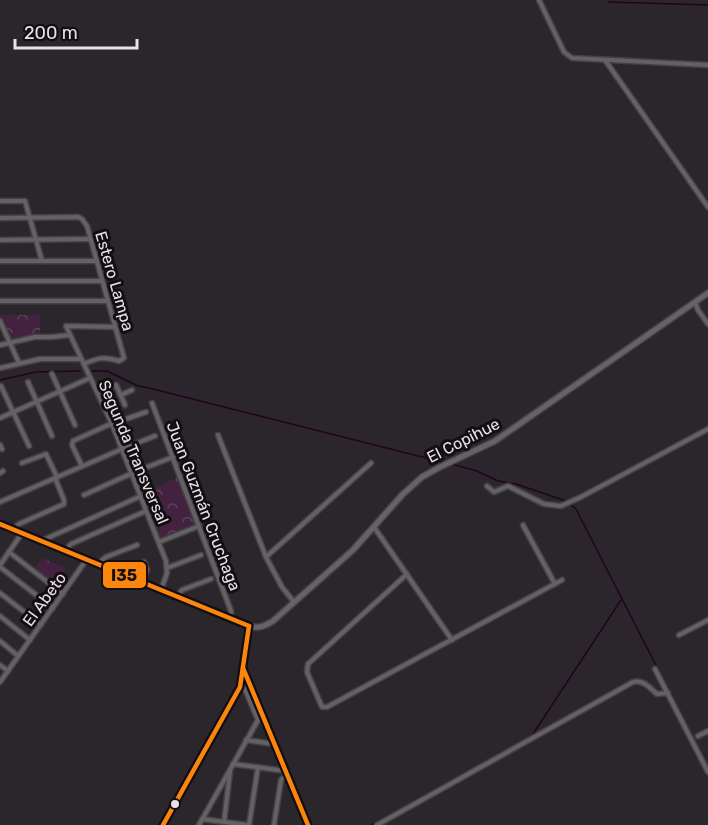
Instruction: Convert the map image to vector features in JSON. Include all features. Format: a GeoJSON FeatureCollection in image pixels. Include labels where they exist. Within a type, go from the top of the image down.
{"type":"FeatureCollection","features":[{"type":"Feature","properties":{"kind":"main road","name":"El Copihue"},"geometry":{"type":"LineString","coordinates":[[249,626],[257,628],[266,625],[346,558],[403,494],[422,477],[495,441],[708,293]]}},
{"type":"Feature","properties":{"kind":"main road"},"geometry":{"type":"LineString","coordinates":[[0,524],[249,626]]}},
{"type":"Feature","properties":{"kind":"street"},"geometry":{"type":"LineString","coordinates":[[539,0],[566,55],[572,58],[708,65]]}},
{"type":"Feature","properties":{"kind":"street"},"geometry":{"type":"LineString","coordinates":[[605,60],[708,207]]}},
{"type":"Feature","properties":{"kind":"street"},"geometry":{"type":"LineString","coordinates":[[0,201],[25,201],[42,261]]}},
{"type":"Feature","properties":{"kind":"street","name":"Estero Lampa"},"geometry":{"type":"LineString","coordinates":[[30,218],[78,217],[87,226],[124,359],[119,361],[100,358],[84,364]]}},
{"type":"Feature","properties":{"kind":"street"},"geometry":{"type":"LineString","coordinates":[[0,218],[30,218]]}},
{"type":"Feature","properties":{"kind":"street"},"geometry":{"type":"LineString","coordinates":[[0,240],[90,239]]}},
{"type":"Feature","properties":{"kind":"street"},"geometry":{"type":"LineString","coordinates":[[0,261],[97,261]]}},
{"type":"Feature","properties":{"kind":"street"},"geometry":{"type":"LineString","coordinates":[[0,280],[102,281]]}},
{"type":"Feature","properties":{"kind":"street"},"geometry":{"type":"LineString","coordinates":[[0,301],[108,302]]}},
{"type":"Feature","properties":{"kind":"street"},"geometry":{"type":"LineString","coordinates":[[695,302],[708,324]]}},
{"type":"Feature","properties":{"kind":"street"},"geometry":{"type":"LineString","coordinates":[[0,323],[19,363]]}},
{"type":"Feature","properties":{"kind":"street","name":"Segunda Transversal"},"geometry":{"type":"LineString","coordinates":[[116,327],[66,326],[112,424],[159,542],[167,568]]}},
{"type":"Feature","properties":{"kind":"street"},"geometry":{"type":"LineString","coordinates":[[0,345],[35,337],[70,335]]}},
{"type":"Feature","properties":{"kind":"street"},"geometry":{"type":"LineString","coordinates":[[0,368],[40,359],[81,359]]}},
{"type":"Feature","properties":{"kind":"street"},"geometry":{"type":"LineString","coordinates":[[52,374],[75,425]]}},
{"type":"Feature","properties":{"kind":"street"},"geometry":{"type":"LineString","coordinates":[[0,418],[90,378]]}},
{"type":"Feature","properties":{"kind":"street"},"geometry":{"type":"LineString","coordinates":[[28,382],[52,436]]}},
{"type":"Feature","properties":{"kind":"street"},"geometry":{"type":"LineString","coordinates":[[98,393],[116,385],[125,405]]}},
{"type":"Feature","properties":{"kind":"street"},"geometry":{"type":"LineString","coordinates":[[1,386],[29,446]]}},
{"type":"Feature","properties":{"kind":"street"},"geometry":{"type":"LineString","coordinates":[[121,395],[132,390]]}},
{"type":"Feature","properties":{"kind":"street","name":"Juan Guzmán Cruchaga"},"geometry":{"type":"LineString","coordinates":[[152,403],[231,611],[231,619]]}},
{"type":"Feature","properties":{"kind":"street"},"geometry":{"type":"LineString","coordinates":[[82,466],[72,442],[146,411]]}},
{"type":"Feature","properties":{"kind":"street"},"geometry":{"type":"LineString","coordinates":[[487,486],[494,492],[508,486],[544,504],[561,506],[708,429]]}},
{"type":"Feature","properties":{"kind":"street"},"geometry":{"type":"LineString","coordinates":[[218,435],[266,557],[282,587],[294,602]]}},
{"type":"Feature","properties":{"kind":"street"},"geometry":{"type":"LineString","coordinates":[[0,502],[154,436]]}},
{"type":"Feature","properties":{"kind":"street"},"geometry":{"type":"LineString","coordinates":[[12,529],[64,504],[46,454],[22,463]]}},
{"type":"Feature","properties":{"kind":"street"},"geometry":{"type":"LineString","coordinates":[[84,495],[173,457]]}},
{"type":"Feature","properties":{"kind":"street"},"geometry":{"type":"LineString","coordinates":[[266,557],[371,463]]}},
{"type":"Feature","properties":{"kind":"street"},"geometry":{"type":"LineString","coordinates":[[41,541],[141,496]]}},
{"type":"Feature","properties":{"kind":"street"},"geometry":{"type":"LineString","coordinates":[[65,551],[71,544],[146,511]]}},
{"type":"Feature","properties":{"kind":"street"},"geometry":{"type":"LineString","coordinates":[[523,525],[555,584]]}},
{"type":"Feature","properties":{"kind":"street"},"geometry":{"type":"LineString","coordinates":[[159,542],[199,526]]}},
{"type":"Feature","properties":{"kind":"street"},"geometry":{"type":"LineString","coordinates":[[375,527],[452,640]]}},
{"type":"Feature","properties":{"kind":"street"},"geometry":{"type":"LineString","coordinates":[[22,533],[0,566],[52,608]]}},
{"type":"Feature","properties":{"kind":"street"},"geometry":{"type":"LineString","coordinates":[[98,564],[109,556],[137,545]]}},
{"type":"Feature","properties":{"kind":"street"},"geometry":{"type":"LineString","coordinates":[[9,552],[63,594]]}},
{"type":"Feature","properties":{"kind":"street"},"geometry":{"type":"LineString","coordinates":[[161,590],[167,568],[201,555]]}},
{"type":"Feature","properties":{"kind":"street","name":"El Abeto"},"geometry":{"type":"LineString","coordinates":[[0,682],[87,559]]}},
{"type":"Feature","properties":{"kind":"street"},"geometry":{"type":"LineString","coordinates":[[142,582],[147,570],[144,562]]}},
{"type":"Feature","properties":{"kind":"street"},"geometry":{"type":"LineString","coordinates":[[407,574],[308,664],[308,672],[321,706],[324,708],[562,580]]}},
{"type":"Feature","properties":{"kind":"street"},"geometry":{"type":"LineString","coordinates":[[177,596],[182,590],[211,579]]}},
{"type":"Feature","properties":{"kind":"street"},"geometry":{"type":"LineString","coordinates":[[0,593],[41,625]]}},
{"type":"Feature","properties":{"kind":"street"},"geometry":{"type":"LineString","coordinates":[[0,616],[30,640]]}},
{"type":"Feature","properties":{"kind":"street"},"geometry":{"type":"LineString","coordinates":[[679,635],[708,620]]}},
{"type":"Feature","properties":{"kind":"street"},"geometry":{"type":"LineString","coordinates":[[163,825],[239,690],[249,626]]}},
{"type":"Feature","properties":{"kind":"street"},"geometry":{"type":"LineString","coordinates":[[0,641],[18,656]]}},
{"type":"Feature","properties":{"kind":"street"},"geometry":{"type":"LineString","coordinates":[[0,665],[8,671]]}},
{"type":"Feature","properties":{"kind":"street"},"geometry":{"type":"LineString","coordinates":[[243,667],[308,825]]}},
{"type":"Feature","properties":{"kind":"street"},"geometry":{"type":"LineString","coordinates":[[655,669],[708,772]]}},
{"type":"Feature","properties":{"kind":"street"},"geometry":{"type":"LineString","coordinates":[[241,681],[258,720]]}},
{"type":"Feature","properties":{"kind":"street"},"geometry":{"type":"LineString","coordinates":[[377,825],[633,682],[643,682],[657,694],[668,693]]}},
{"type":"Feature","properties":{"kind":"street"},"geometry":{"type":"LineString","coordinates":[[199,825],[258,720],[264,717]]}},
{"type":"Feature","properties":{"kind":"street"},"geometry":{"type":"LineString","coordinates":[[698,736],[708,731]]}},
{"type":"Feature","properties":{"kind":"street"},"geometry":{"type":"LineString","coordinates":[[246,740],[275,744]]}},
{"type":"Feature","properties":{"kind":"street"},"geometry":{"type":"LineString","coordinates":[[232,766],[287,773]]}},
{"type":"Feature","properties":{"kind":"street"},"geometry":{"type":"LineString","coordinates":[[224,822],[232,766]]}},
{"type":"Feature","properties":{"kind":"street"},"geometry":{"type":"LineString","coordinates":[[202,819],[248,825],[258,768]]}},
{"type":"Feature","properties":{"kind":"street"},"geometry":{"type":"LineString","coordinates":[[274,825],[281,780],[287,773]]}},
{"type":"Feature","properties":{"kind":"green space"},"geometry":{"type":"Polygon","coordinates":[[[0,315],[40,315],[40,333],[13,339],[0,315]]]}},
{"type":"Feature","properties":{"kind":"green space"},"geometry":{"type":"Polygon","coordinates":[[[177,478],[196,524],[160,538],[142,492],[177,478]]]}},
{"type":"Feature","properties":{"kind":"green space"},"geometry":{"type":"Polygon","coordinates":[[[42,558],[66,568],[55,584],[35,568],[42,558]]]}},
{"type":"Feature","properties":{"kind":"waterway"},"geometry":{"type":"LineString","coordinates":[[609,2],[708,5]]}},
{"type":"Feature","properties":{"kind":"waterway"},"geometry":{"type":"LineString","coordinates":[[0,380],[36,372],[80,371]]}},
{"type":"Feature","properties":{"kind":"waterway"},"geometry":{"type":"LineString","coordinates":[[92,371],[107,371],[138,386],[442,462]]}},
{"type":"Feature","properties":{"kind":"waterway"},"geometry":{"type":"LineString","coordinates":[[451,464],[566,501],[576,509],[708,767]]}},
{"type":"Feature","properties":{"kind":"waterway"},"geometry":{"type":"LineString","coordinates":[[531,737],[621,600]]}},
{"type":"Feature","properties":{"kind":"waterway"},"geometry":{"type":"LineString","coordinates":[[372,825],[525,740]]}},
{"type":"Feature","properties":{"kind":"transit line","name":"I35"},"geometry":{"type":"LineString","coordinates":[[0,524],[249,626]]}},
{"type":"Feature","properties":{"kind":"transit line","name":"I35"},"geometry":{"type":"LineString","coordinates":[[163,825],[240,687],[249,626]]}},
{"type":"Feature","properties":{"kind":"transit line","name":"I35"},"geometry":{"type":"LineString","coordinates":[[243,668],[308,825]]}}]}
